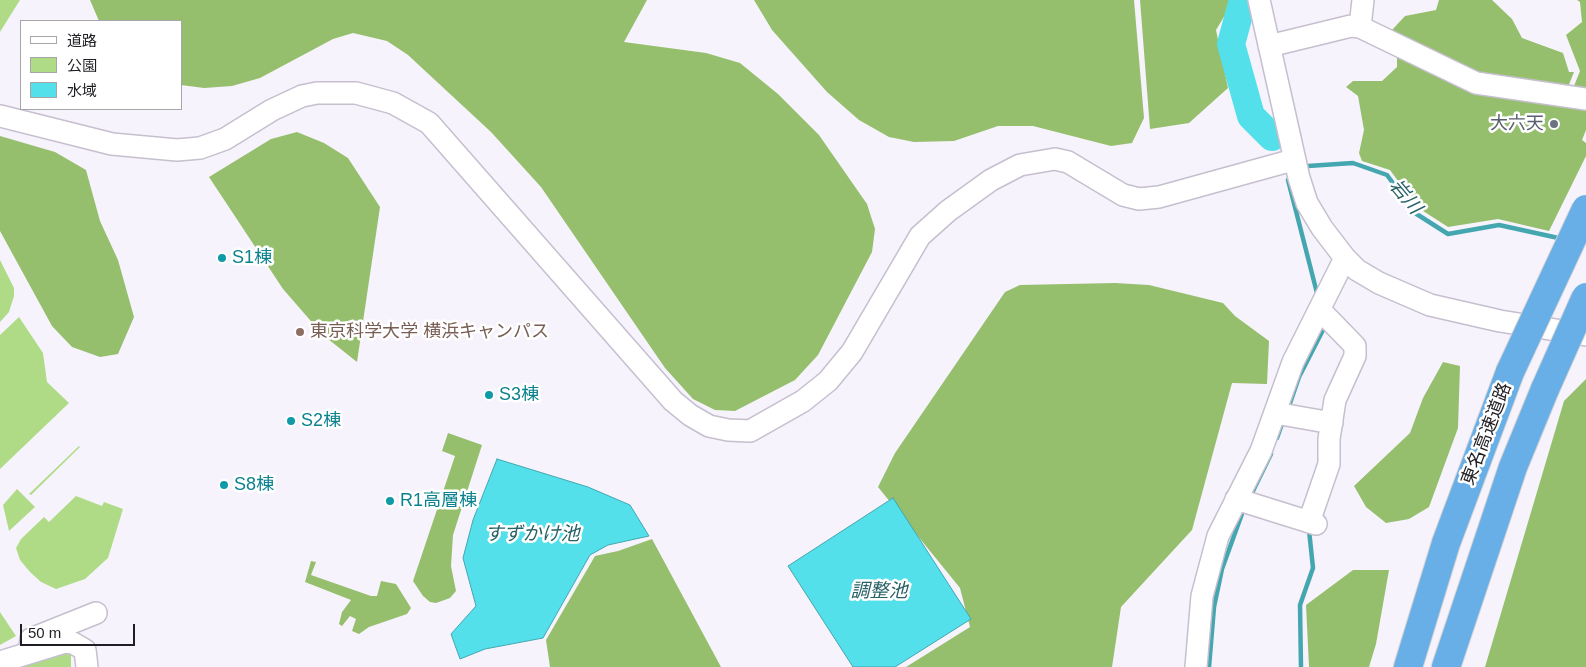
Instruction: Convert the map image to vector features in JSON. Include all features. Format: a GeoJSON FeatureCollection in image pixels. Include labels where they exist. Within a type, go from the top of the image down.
{"type":"FeatureCollection","features":[{"type":"Feature","properties":{"kind":"highway","name":"東名高速道路"},"geometry":{"type":"LineString","coordinates":[[1408,667],[1446,543],[1510,372],[1586,209]]}},
{"type":"Feature","properties":{"kind":"highway","name":"東名高速道路"},"geometry":{"type":"LineString","coordinates":[[1446,667],[1510,476],[1586,297]]}},
{"type":"Feature","properties":{"kind":"street"},"geometry":{"type":"LineString","coordinates":[[1259,0],[1293,160],[1307,203],[1322,228],[1345,258],[1357,270],[1379,283],[1430,306],[1500,321],[1586,335]]}},
{"type":"Feature","properties":{"kind":"street"},"geometry":{"type":"LineString","coordinates":[[1360,27],[1364,0]]}},
{"type":"Feature","properties":{"kind":"street"},"geometry":{"type":"LineString","coordinates":[[1269,46],[1351,26],[1360,27],[1476,83],[1586,98]]}},
{"type":"Feature","properties":{"kind":"street"},"geometry":{"type":"LineString","coordinates":[[0,116],[112,144],[177,150],[200,148],[225,139],[272,110],[302,96],[317,93],[356,92],[393,103],[429,123],[673,401],[690,415],[709,426],[728,430],[750,430],[803,401],[828,381],[852,352],[920,236],[948,212],[991,180],[1020,165],[1055,159],[1068,162],[1123,195],[1139,199],[1159,197],[1293,160]]}},
{"type":"Feature","properties":{"kind":"street"},"geometry":{"type":"LineString","coordinates":[[1196,667],[1202,596],[1218,536],[1261,451],[1293,362],[1345,258]]}},
{"type":"Feature","properties":{"kind":"street"},"geometry":{"type":"LineString","coordinates":[[1236,499],[1313,523],[1329,464],[1335,400],[1355,356],[1355,346],[1320,310]]}},
{"type":"Feature","properties":{"kind":"street"},"geometry":{"type":"LineString","coordinates":[[1275,413],[1332,423]]}},
{"type":"Feature","properties":{"kind":"street"},"geometry":{"type":"LineString","coordinates":[[30,652],[31,639],[96,613]]}},
{"type":"Feature","properties":{"kind":"street"},"geometry":{"type":"LineString","coordinates":[[0,662],[65,642],[73,643],[85,650],[87,667]]}},
{"type":"Feature","properties":{"kind":"green space"},"geometry":{"type":"Polygon","coordinates":[[[0,0],[20,0],[0,32],[0,0]]]}},
{"type":"Feature","properties":{"kind":"green space"},"geometry":{"type":"Polygon","coordinates":[[[90,0],[647,0],[624,42],[706,53],[740,63],[778,94],[819,135],[867,204],[875,229],[872,252],[818,355],[795,380],[735,411],[715,410],[693,399],[665,368],[541,187],[491,132],[408,55],[387,41],[353,33],[333,39],[260,78],[232,86],[204,88],[182,85],[182,20],[99,20],[90,0]]]}},
{"type":"Feature","properties":{"kind":"green space"},"geometry":{"type":"Polygon","coordinates":[[[754,0],[1134,0],[1144,118],[1132,143],[1111,146],[1033,126],[998,126],[954,141],[914,142],[889,137],[859,120],[827,92],[772,30],[754,0]]]}},
{"type":"Feature","properties":{"kind":"green space"},"geometry":{"type":"Polygon","coordinates":[[[1140,0],[1234,0],[1216,30],[1228,88],[1189,123],[1150,129],[1140,0]]]}},
{"type":"Feature","properties":{"kind":"green space"},"geometry":{"type":"Polygon","coordinates":[[[1439,0],[1492,0],[1512,19],[1522,38],[1563,53],[1569,72],[1574,72],[1566,92],[1477,78],[1398,38],[1392,30],[1405,16],[1436,10],[1439,0]]]}},
{"type":"Feature","properties":{"kind":"green space"},"geometry":{"type":"Polygon","coordinates":[[[1577,0],[1586,0],[1586,92],[1572,91],[1580,71],[1566,35],[1582,22],[1580,2],[1577,0]]]}},
{"type":"Feature","properties":{"kind":"green space"},"geometry":{"type":"Polygon","coordinates":[[[1397,52],[1586,105],[1586,130],[1582,140],[1586,143],[1586,156],[1549,231],[1498,219],[1448,227],[1417,207],[1390,170],[1362,161],[1359,153],[1364,130],[1358,96],[1346,87],[1353,81],[1382,81],[1397,67],[1397,52]]]}},
{"type":"Feature","properties":{"kind":"green space"},"geometry":{"type":"Polygon","coordinates":[[[297,132],[324,143],[348,158],[380,207],[357,362],[323,335],[283,289],[209,177],[271,139],[297,132]]]}},
{"type":"Feature","properties":{"kind":"green space"},"geometry":{"type":"Polygon","coordinates":[[[0,136],[55,152],[86,170],[100,221],[118,260],[134,317],[118,354],[100,357],[72,347],[52,326],[0,231],[0,136]]]}},
{"type":"Feature","properties":{"kind":"green space"},"geometry":{"type":"Polygon","coordinates":[[[0,260],[14,288],[14,296],[9,312],[0,322],[0,260]]]}},
{"type":"Feature","properties":{"kind":"green space"},"geometry":{"type":"Polygon","coordinates":[[[1115,283],[1149,285],[1223,303],[1235,316],[1269,341],[1267,384],[1232,383],[1192,530],[1121,607],[1112,667],[906,667],[970,627],[960,588],[878,487],[895,453],[1005,292],[1020,285],[1115,283]]]}},
{"type":"Feature","properties":{"kind":"green space"},"geometry":{"type":"Polygon","coordinates":[[[19,317],[43,353],[47,382],[69,403],[0,469],[0,335],[19,317]]]}},
{"type":"Feature","properties":{"kind":"green space"},"geometry":{"type":"Polygon","coordinates":[[[1443,362],[1460,366],[1458,428],[1429,507],[1409,519],[1386,523],[1366,507],[1354,486],[1410,433],[1423,398],[1443,362]]]}},
{"type":"Feature","properties":{"kind":"green space"},"geometry":{"type":"Polygon","coordinates":[[[1586,379],[1586,667],[1485,667],[1564,401],[1586,379]]]}},
{"type":"Feature","properties":{"kind":"green space"},"geometry":{"type":"Polygon","coordinates":[[[448,433],[482,445],[453,535],[451,566],[456,591],[450,598],[436,603],[430,602],[423,596],[413,581],[455,456],[442,451],[448,433]]]}},
{"type":"Feature","properties":{"kind":"green space"},"geometry":{"type":"Polygon","coordinates":[[[79,446],[31,495],[29,494],[79,446]]]}},
{"type":"Feature","properties":{"kind":"green space"},"geometry":{"type":"Polygon","coordinates":[[[17,489],[35,507],[9,531],[3,505],[17,489]]]}},
{"type":"Feature","properties":{"kind":"green space"},"geometry":{"type":"Polygon","coordinates":[[[76,496],[102,506],[104,502],[123,509],[108,558],[85,579],[56,589],[41,582],[30,572],[20,560],[16,548],[21,539],[44,517],[49,522],[76,496]]]}},
{"type":"Feature","properties":{"kind":"green space"},"geometry":{"type":"Polygon","coordinates":[[[652,539],[721,667],[550,667],[546,640],[595,556],[618,551],[652,539]]]}},
{"type":"Feature","properties":{"kind":"green space"},"geometry":{"type":"Polygon","coordinates":[[[311,561],[316,562],[311,575],[371,596],[377,596],[381,581],[396,584],[411,608],[407,614],[369,627],[359,634],[352,631],[356,619],[350,616],[342,626],[339,624],[342,612],[351,600],[305,582],[311,561]]]}},
{"type":"Feature","properties":{"kind":"green space"},"geometry":{"type":"Polygon","coordinates":[[[1353,570],[1389,570],[1376,644],[1369,667],[1309,667],[1306,605],[1353,570]]]}},
{"type":"Feature","properties":{"kind":"green space"},"geometry":{"type":"Polygon","coordinates":[[[0,612],[16,636],[0,645],[0,612]]]}},
{"type":"Feature","properties":{"kind":"green space"},"geometry":{"type":"Polygon","coordinates":[[[71,651],[71,667],[16,667],[71,651]]]}},
{"type":"Feature","properties":{"kind":"water","name":"すずかけ池"},"geometry":{"type":"Polygon","coordinates":[[[497,459],[588,487],[630,505],[649,536],[608,545],[590,555],[543,638],[485,649],[460,659],[451,634],[476,606],[463,558],[473,520],[497,459]]]}},
{"type":"Feature","properties":{"kind":"water","name":"調整池"},"geometry":{"type":"Polygon","coordinates":[[[893,498],[971,619],[895,667],[853,667],[788,566],[893,498]]]}},
{"type":"Feature","properties":{"kind":"waterway","name":"岩川"},"geometry":{"type":"LineString","coordinates":[[1243,0],[1231,44],[1251,116],[1272,137]]}},
{"type":"Feature","properties":{"kind":"waterway","name":"岩川"},"geometry":{"type":"LineString","coordinates":[[1308,166],[1353,163],[1387,175],[1415,213],[1448,234],[1499,225],[1563,239]]}},
{"type":"Feature","properties":{"kind":"waterway"},"geometry":{"type":"LineString","coordinates":[[1288,180],[1317,293]]}},
{"type":"Feature","properties":{"kind":"waterway"},"geometry":{"type":"LineString","coordinates":[[1288,409],[1299,377],[1324,328]]}},
{"type":"Feature","properties":{"kind":"waterway"},"geometry":{"type":"LineString","coordinates":[[1277,438],[1283,421]]}},
{"type":"Feature","properties":{"kind":"waterway"},"geometry":{"type":"LineString","coordinates":[[1252,493],[1271,454]]}},
{"type":"Feature","properties":{"kind":"waterway"},"geometry":{"type":"LineString","coordinates":[[1209,667],[1214,607],[1222,569],[1243,511]]}},
{"type":"Feature","properties":{"kind":"waterway"},"geometry":{"type":"LineString","coordinates":[[1301,667],[1300,605],[1313,568],[1309,530]]}},
{"type":"Feature","properties":{"kind":"place","name":"大六天"},"geometry":{"type":"Point","coordinates":[1554,124]}},
{"type":"Feature","properties":{"kind":"place","name":"S1棟"},"geometry":{"type":"Point","coordinates":[222,258]}},
{"type":"Feature","properties":{"kind":"place","name":"東京科学大学 横浜キャンパス"},"geometry":{"type":"Point","coordinates":[300,332]}},
{"type":"Feature","properties":{"kind":"place","name":"S3棟"},"geometry":{"type":"Point","coordinates":[489,395]}},
{"type":"Feature","properties":{"kind":"place","name":"S2棟"},"geometry":{"type":"Point","coordinates":[291,421]}},
{"type":"Feature","properties":{"kind":"place","name":"S8棟"},"geometry":{"type":"Point","coordinates":[224,485]}},
{"type":"Feature","properties":{"kind":"place","name":"R1高層棟"},"geometry":{"type":"Point","coordinates":[390,501]}}]}
